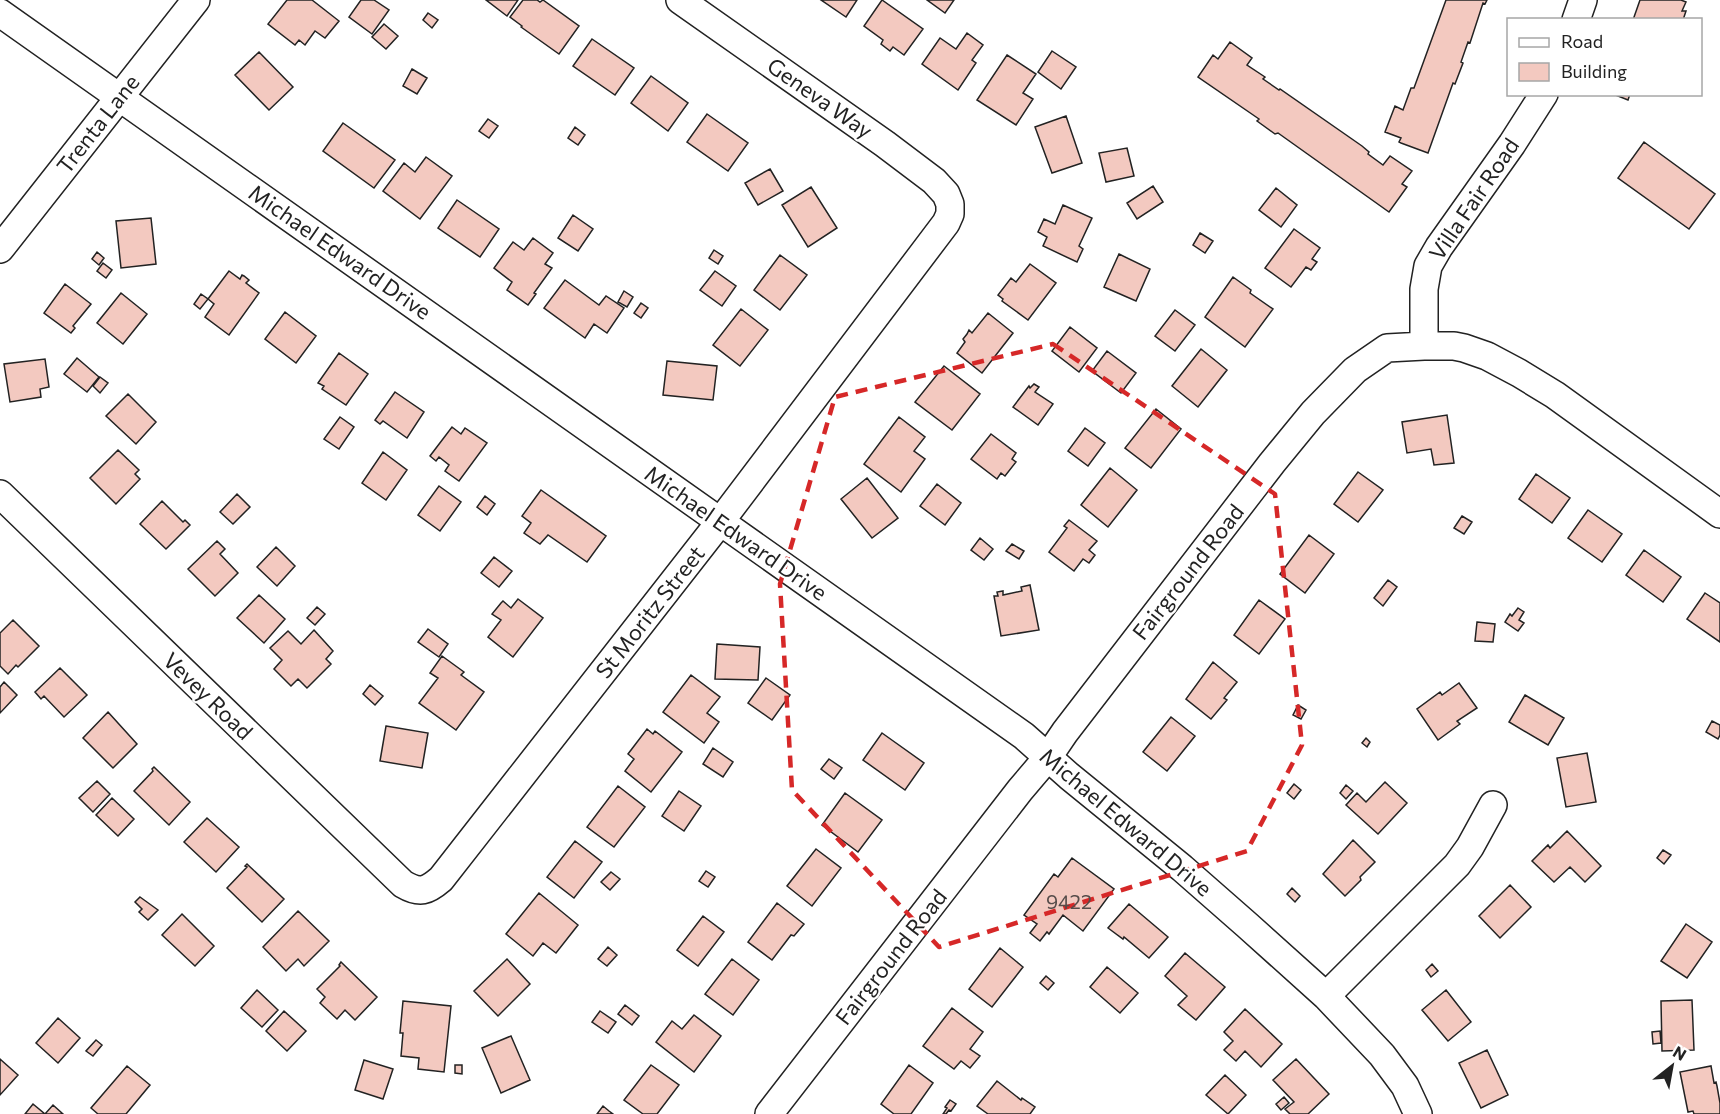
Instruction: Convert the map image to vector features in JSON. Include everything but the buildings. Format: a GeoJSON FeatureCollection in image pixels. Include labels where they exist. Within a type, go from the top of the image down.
{"type":"FeatureCollection","features":[{"type":"Feature","properties":{"kind":"street","name":"Trenta Lane"},"geometry":{"type":"LineString","coordinates":[[0,249],[196,0]]}},
{"type":"Feature","properties":{"kind":"street","name":"Geneva Way"},"geometry":{"type":"LineString","coordinates":[[680,0],[934,181],[946,194],[950,204]]}},
{"type":"Feature","properties":{"kind":"street"},"geometry":{"type":"LineString","coordinates":[[1577,18],[1583,0]]}},
{"type":"Feature","properties":{"kind":"street","name":"Michael Edward Drive"},"geometry":{"type":"LineString","coordinates":[[0,13],[1024,736],[1182,868],[1326,996],[1382,1055],[1405,1086],[1418,1114]]}},
{"type":"Feature","properties":{"kind":"street","name":"Villa Fair Road"},"geometry":{"type":"LineString","coordinates":[[1424,346],[1424,289],[1428,266],[1438,247],[1512,144],[1543,96]]}},
{"type":"Feature","properties":{"kind":"street","name":"St Moritz Street"},"geometry":{"type":"LineString","coordinates":[[420,891],[430,888],[441,879],[720,522],[946,223],[950,214],[950,204]]}},
{"type":"Feature","properties":{"kind":"street","name":"Fairground Road"},"geometry":{"type":"LineString","coordinates":[[770,1114],[1313,412],[1355,370],[1387,348],[1424,346],[1464,348],[1487,356],[1555,395],[1720,514]]}},
{"type":"Feature","properties":{"kind":"street","name":"Vevey Road"},"geometry":{"type":"LineString","coordinates":[[0,494],[403,884],[412,890],[420,891]]}},
{"type":"Feature","properties":{"kind":"street"},"geometry":{"type":"LineString","coordinates":[[1326,996],[1457,864],[1470,847],[1493,805]]}},
{"type":"Feature","properties":{"kind":"highlighted area"},"geometry":{"type":"Polygon","coordinates":[[[1053,344],[1275,494],[1302,745],[1247,851],[939,947],[792,790],[780,584],[835,397],[1053,344]]]}}]}
